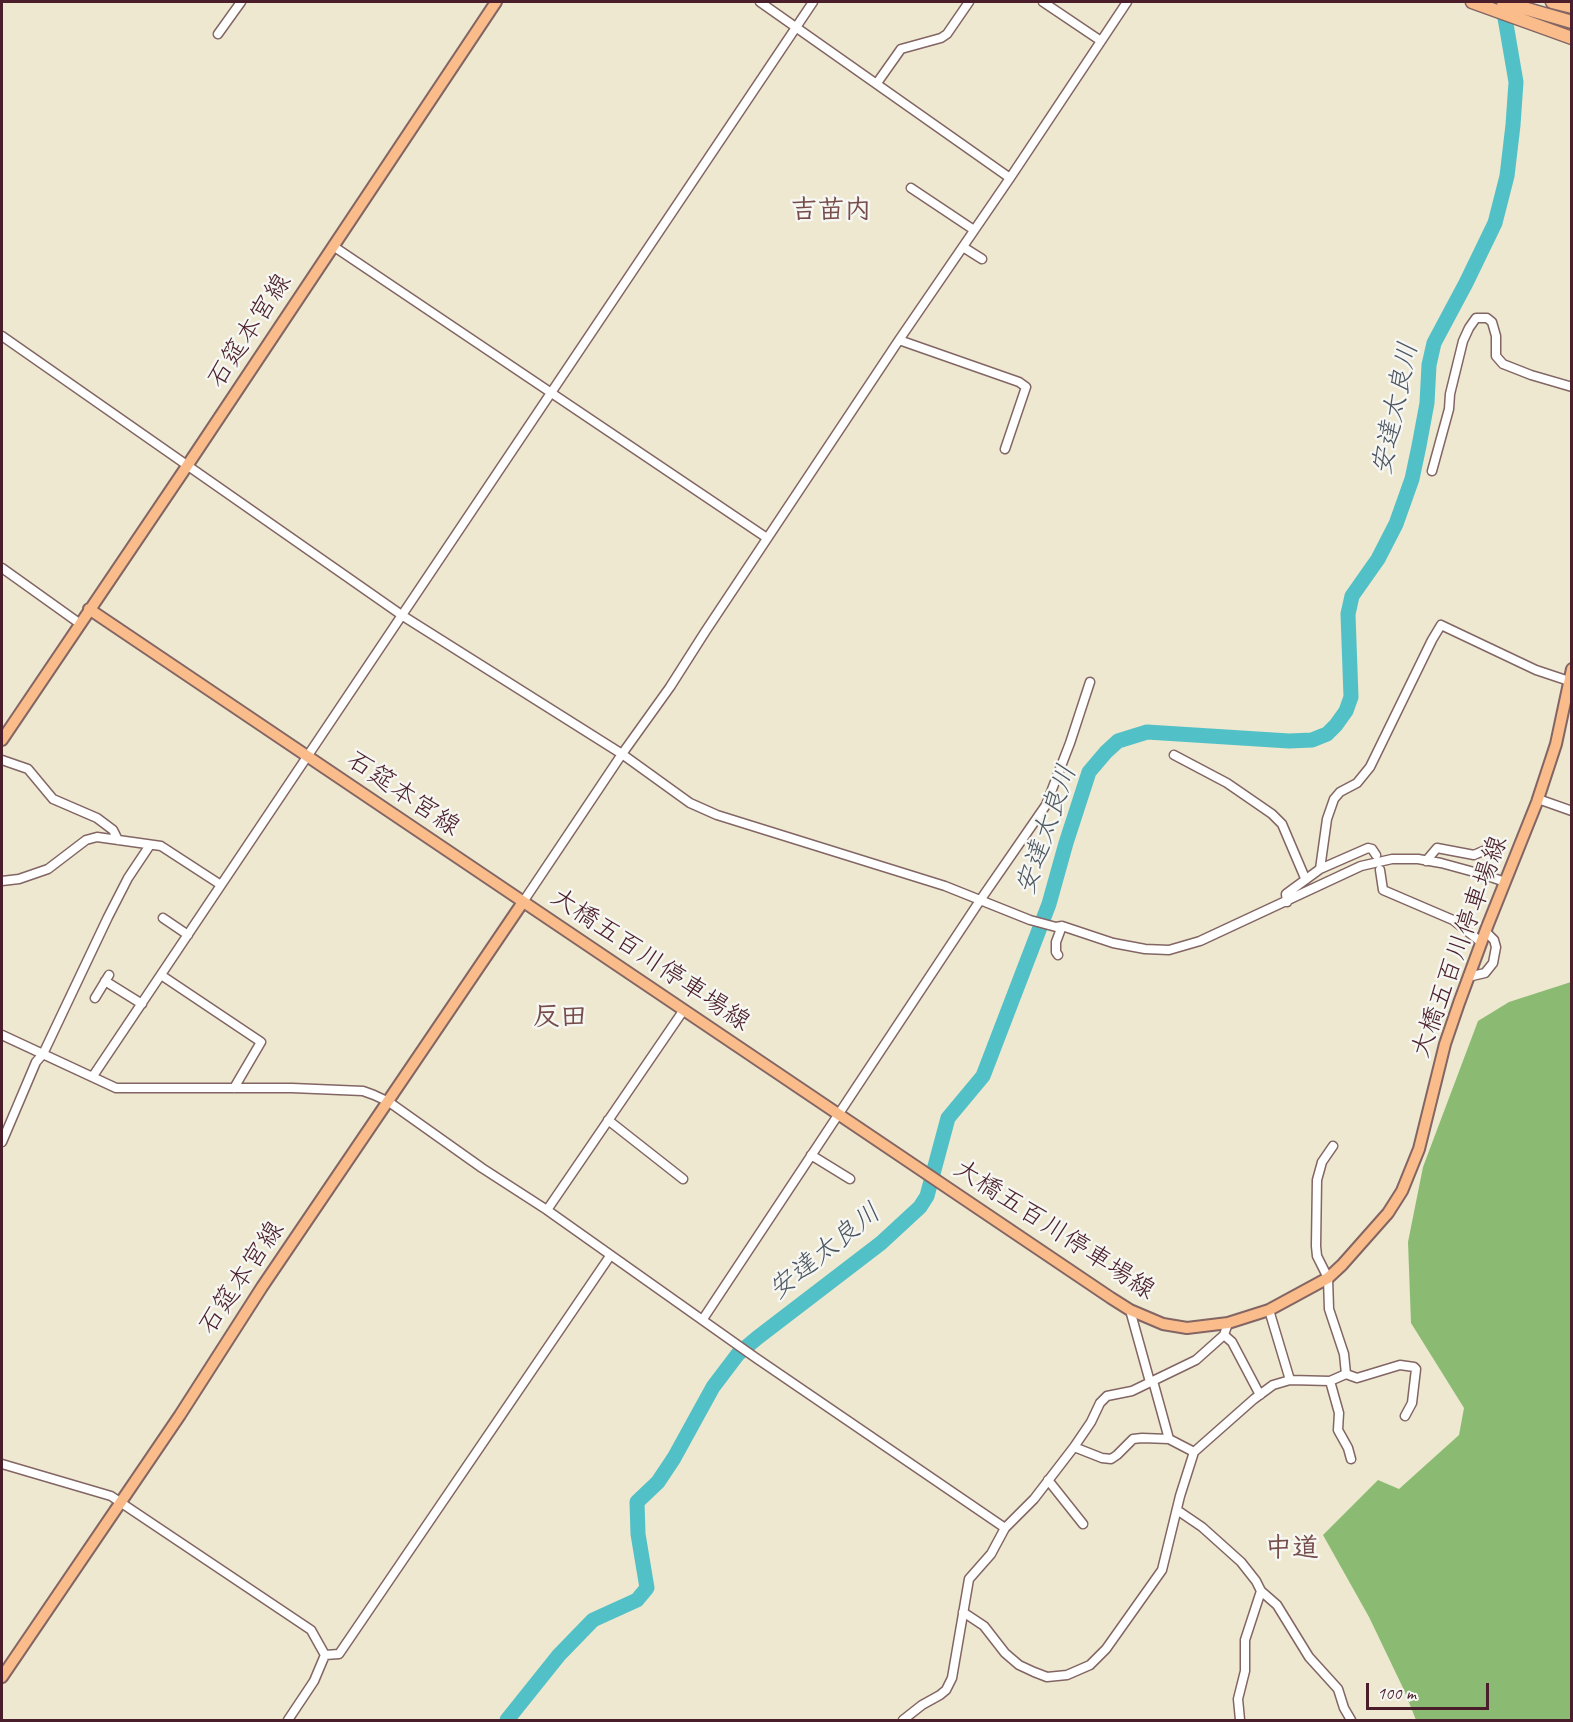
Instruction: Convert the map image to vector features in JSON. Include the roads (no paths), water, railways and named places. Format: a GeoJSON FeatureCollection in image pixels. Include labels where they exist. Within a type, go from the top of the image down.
{"type":"FeatureCollection","features":[{"type":"Feature","properties":{"kind":"highway"},"geometry":{"type":"LineString","coordinates":[[1472,2],[1572,21]]}},
{"type":"Feature","properties":{"kind":"highway"},"geometry":{"type":"LineString","coordinates":[[1503,2],[1572,38]]}},
{"type":"Feature","properties":{"kind":"highway"},"geometry":{"type":"LineString","coordinates":[[1552,2],[1572,7]]}},
{"type":"Feature","properties":{"kind":"main road","name":"石筵本宮線"},"geometry":{"type":"LineString","coordinates":[[2,1677],[180,1415],[262,1287],[524,902],[89,609],[496,2]]}},
{"type":"Feature","properties":{"kind":"main road"},"geometry":{"type":"LineString","coordinates":[[2,740],[89,609]]}},
{"type":"Feature","properties":{"kind":"main road","name":"大橋五百川停車場線"},"geometry":{"type":"LineString","coordinates":[[524,902],[682,1011],[1130,1310],[1163,1324],[1178,1327],[1228,1323],[1269,1310],[1328,1278],[1389,1213],[1407,1181],[1419,1149],[1445,1044],[1485,931],[1538,799],[1556,744],[1572,669]]}},
{"type":"Feature","properties":{"kind":"street"},"geometry":{"type":"LineString","coordinates":[[218,34],[241,2]]}},
{"type":"Feature","properties":{"kind":"street"},"geometry":{"type":"LineString","coordinates":[[760,2],[796,25],[1010,178]]}},
{"type":"Feature","properties":{"kind":"street"},"geometry":{"type":"LineString","coordinates":[[93,1076],[813,2]]}},
{"type":"Feature","properties":{"kind":"street"},"geometry":{"type":"LineString","coordinates":[[877,83],[901,49],[941,38],[947,34],[969,2]]}},
{"type":"Feature","properties":{"kind":"street"},"geometry":{"type":"LineString","coordinates":[[1043,2],[1101,41]]}},
{"type":"Feature","properties":{"kind":"street"},"geometry":{"type":"LineString","coordinates":[[524,902],[622,754],[670,687],[898,340],[1010,178],[1127,2]]}},
{"type":"Feature","properties":{"kind":"street"},"geometry":{"type":"LineString","coordinates":[[911,188],[974,230]]}},
{"type":"Feature","properties":{"kind":"street"},"geometry":{"type":"LineString","coordinates":[[333,246],[767,538]]}},
{"type":"Feature","properties":{"kind":"street"},"geometry":{"type":"LineString","coordinates":[[963,247],[982,259]]}},
{"type":"Feature","properties":{"kind":"street"},"geometry":{"type":"LineString","coordinates":[[1432,471],[1449,410],[1450,394],[1463,341],[1476,318],[1487,318],[1492,322],[1496,336],[1496,356],[1503,364],[1572,387]]}},
{"type":"Feature","properties":{"kind":"street"},"geometry":{"type":"LineString","coordinates":[[2,336],[403,616],[622,754],[690,803],[717,815],[981,899],[1030,920],[1059,926],[1127,947],[1169,950],[1200,941],[1361,866],[1392,859],[1426,861],[1485,874],[1505,882]]}},
{"type":"Feature","properties":{"kind":"street"},"geometry":{"type":"LineString","coordinates":[[898,340],[1019,382],[1026,387],[1005,448]]}},
{"type":"Feature","properties":{"kind":"street"},"geometry":{"type":"LineString","coordinates":[[2,568],[80,623]]}},
{"type":"Feature","properties":{"kind":"street"},"geometry":{"type":"LineString","coordinates":[[1320,869],[1327,819],[1334,799],[1340,792],[1357,783],[1370,767],[1432,640],[1442,625],[1536,670],[1569,681]]}},
{"type":"Feature","properties":{"kind":"street"},"geometry":{"type":"LineString","coordinates":[[703,1319],[981,899],[1046,805],[1090,682]]}},
{"type":"Feature","properties":{"kind":"street"},"geometry":{"type":"LineString","coordinates":[[1174,754],[1227,783],[1272,813],[1282,824],[1305,878]]}},
{"type":"Feature","properties":{"kind":"street"},"geometry":{"type":"LineString","coordinates":[[2,760],[28,769],[54,799],[96,818],[113,830],[118,840]]}},
{"type":"Feature","properties":{"kind":"street"},"geometry":{"type":"LineString","coordinates":[[1538,799],[1572,811]]}},
{"type":"Feature","properties":{"kind":"street"},"geometry":{"type":"LineString","coordinates":[[2,881],[19,879],[48,869],[86,840],[97,837],[161,846],[221,885]]}},
{"type":"Feature","properties":{"kind":"street"},"geometry":{"type":"LineString","coordinates":[[2,1142],[36,1062],[43,1054],[128,878],[150,844]]}},
{"type":"Feature","properties":{"kind":"street"},"geometry":{"type":"LineString","coordinates":[[1287,902],[1286,894],[1320,869],[1368,848],[1377,855]]}},
{"type":"Feature","properties":{"kind":"street"},"geometry":{"type":"LineString","coordinates":[[1426,861],[1437,848],[1474,855],[1483,851]]}},
{"type":"Feature","properties":{"kind":"street"},"geometry":{"type":"LineString","coordinates":[[1380,870],[1383,890],[1453,920],[1481,942]]}},
{"type":"Feature","properties":{"kind":"street"},"geometry":{"type":"LineString","coordinates":[[163,918],[188,934]]}},
{"type":"Feature","properties":{"kind":"street"},"geometry":{"type":"LineString","coordinates":[[1058,955],[1056,942],[1059,926]]}},
{"type":"Feature","properties":{"kind":"street"},"geometry":{"type":"LineString","coordinates":[[1468,977],[1485,973],[1493,963],[1496,947],[1494,940],[1485,931]]}},
{"type":"Feature","properties":{"kind":"street"},"geometry":{"type":"LineString","coordinates":[[161,975],[261,1042],[234,1088]]}},
{"type":"Feature","properties":{"kind":"street"},"geometry":{"type":"LineString","coordinates":[[95,998],[107,978],[142,1004]]}},
{"type":"Feature","properties":{"kind":"street"},"geometry":{"type":"LineString","coordinates":[[547,1210],[682,1011]]}},
{"type":"Feature","properties":{"kind":"street"},"geometry":{"type":"LineString","coordinates":[[2,1035],[116,1088],[292,1088],[363,1091],[389,1102],[482,1168],[547,1210],[756,1358],[1005,1528]]}},
{"type":"Feature","properties":{"kind":"street"},"geometry":{"type":"LineString","coordinates":[[608,1120],[683,1179]]}},
{"type":"Feature","properties":{"kind":"street"},"geometry":{"type":"LineString","coordinates":[[1333,1146],[1322,1162],[1317,1188],[1317,1256],[1328,1278],[1329,1310],[1344,1354],[1346,1374]]}},
{"type":"Feature","properties":{"kind":"street"},"geometry":{"type":"LineString","coordinates":[[811,1155],[850,1179]]}},
{"type":"Feature","properties":{"kind":"street"},"geometry":{"type":"LineString","coordinates":[[325,1655],[339,1654],[610,1256]]}},
{"type":"Feature","properties":{"kind":"street"},"geometry":{"type":"LineString","coordinates":[[1130,1310],[1169,1439]]}},
{"type":"Feature","properties":{"kind":"street"},"geometry":{"type":"LineString","coordinates":[[1269,1310],[1290,1380]]}},
{"type":"Feature","properties":{"kind":"street"},"geometry":{"type":"LineString","coordinates":[[903,1720],[946,1690],[952,1678],[969,1579],[991,1554],[1005,1528],[1034,1499],[1074,1447],[1091,1422],[1100,1403],[1107,1396],[1132,1391],[1196,1360],[1224,1335],[1228,1323]]}},
{"type":"Feature","properties":{"kind":"street"},"geometry":{"type":"LineString","coordinates":[[1224,1335],[1232,1342],[1260,1395]]}},
{"type":"Feature","properties":{"kind":"street"},"geometry":{"type":"LineString","coordinates":[[963,1612],[984,1626],[1005,1653],[1019,1665],[1047,1677],[1067,1675],[1080,1670],[1090,1665],[1106,1648],[1162,1570],[1194,1452],[1260,1395],[1273,1385],[1290,1380],[1330,1380],[1346,1374],[1357,1378],[1400,1365],[1414,1367],[1416,1369],[1412,1403],[1405,1416]]}},
{"type":"Feature","properties":{"kind":"street"},"geometry":{"type":"LineString","coordinates":[[1330,1380],[1339,1413],[1338,1430],[1351,1459]]}},
{"type":"Feature","properties":{"kind":"street"},"geometry":{"type":"LineString","coordinates":[[1074,1447],[1102,1458],[1111,1459],[1133,1439],[1169,1439],[1194,1452]]}},
{"type":"Feature","properties":{"kind":"street"},"geometry":{"type":"LineString","coordinates":[[2,1464],[111,1496],[304,1624],[316,1638],[325,1655],[314,1682],[288,1720]]}},
{"type":"Feature","properties":{"kind":"street"},"geometry":{"type":"LineString","coordinates":[[1048,1480],[1083,1524]]}},
{"type":"Feature","properties":{"kind":"street"},"geometry":{"type":"LineString","coordinates":[[1177,1510],[1202,1527],[1241,1562],[1261,1591],[1277,1605],[1309,1657],[1338,1689],[1344,1708],[1351,1720]]}},
{"type":"Feature","properties":{"kind":"street"},"geometry":{"type":"LineString","coordinates":[[1240,1720],[1238,1699],[1245,1671],[1245,1640],[1261,1591]]}},
{"type":"Feature","properties":{"kind":"waterway","name":"安達太良川"},"geometry":{"type":"LineString","coordinates":[[507,1720],[559,1655],[593,1620],[637,1600],[647,1588],[638,1534],[637,1502],[658,1482],[674,1458],[713,1387],[738,1354],[881,1243],[920,1207],[927,1196],[948,1118],[983,1076],[1049,904],[1089,772],[1118,741],[1147,732],[1289,741],[1312,740],[1327,734],[1346,711],[1351,697],[1348,614],[1352,596],[1378,559],[1396,524],[1412,479],[1419,446],[1434,343],[1495,223],[1507,176],[1516,82],[1505,18],[1499,2]]}},
{"type":"Feature","properties":{"kind":"district","name":"吉苗内"},"geometry":{"type":"Point","coordinates":[831,211]}},
{"type":"Feature","properties":{"kind":"district","name":"反田"},"geometry":{"type":"Point","coordinates":[560,1018]}},
{"type":"Feature","properties":{"kind":"district","name":"中道"},"geometry":{"type":"Point","coordinates":[1292,1549]}}]}
